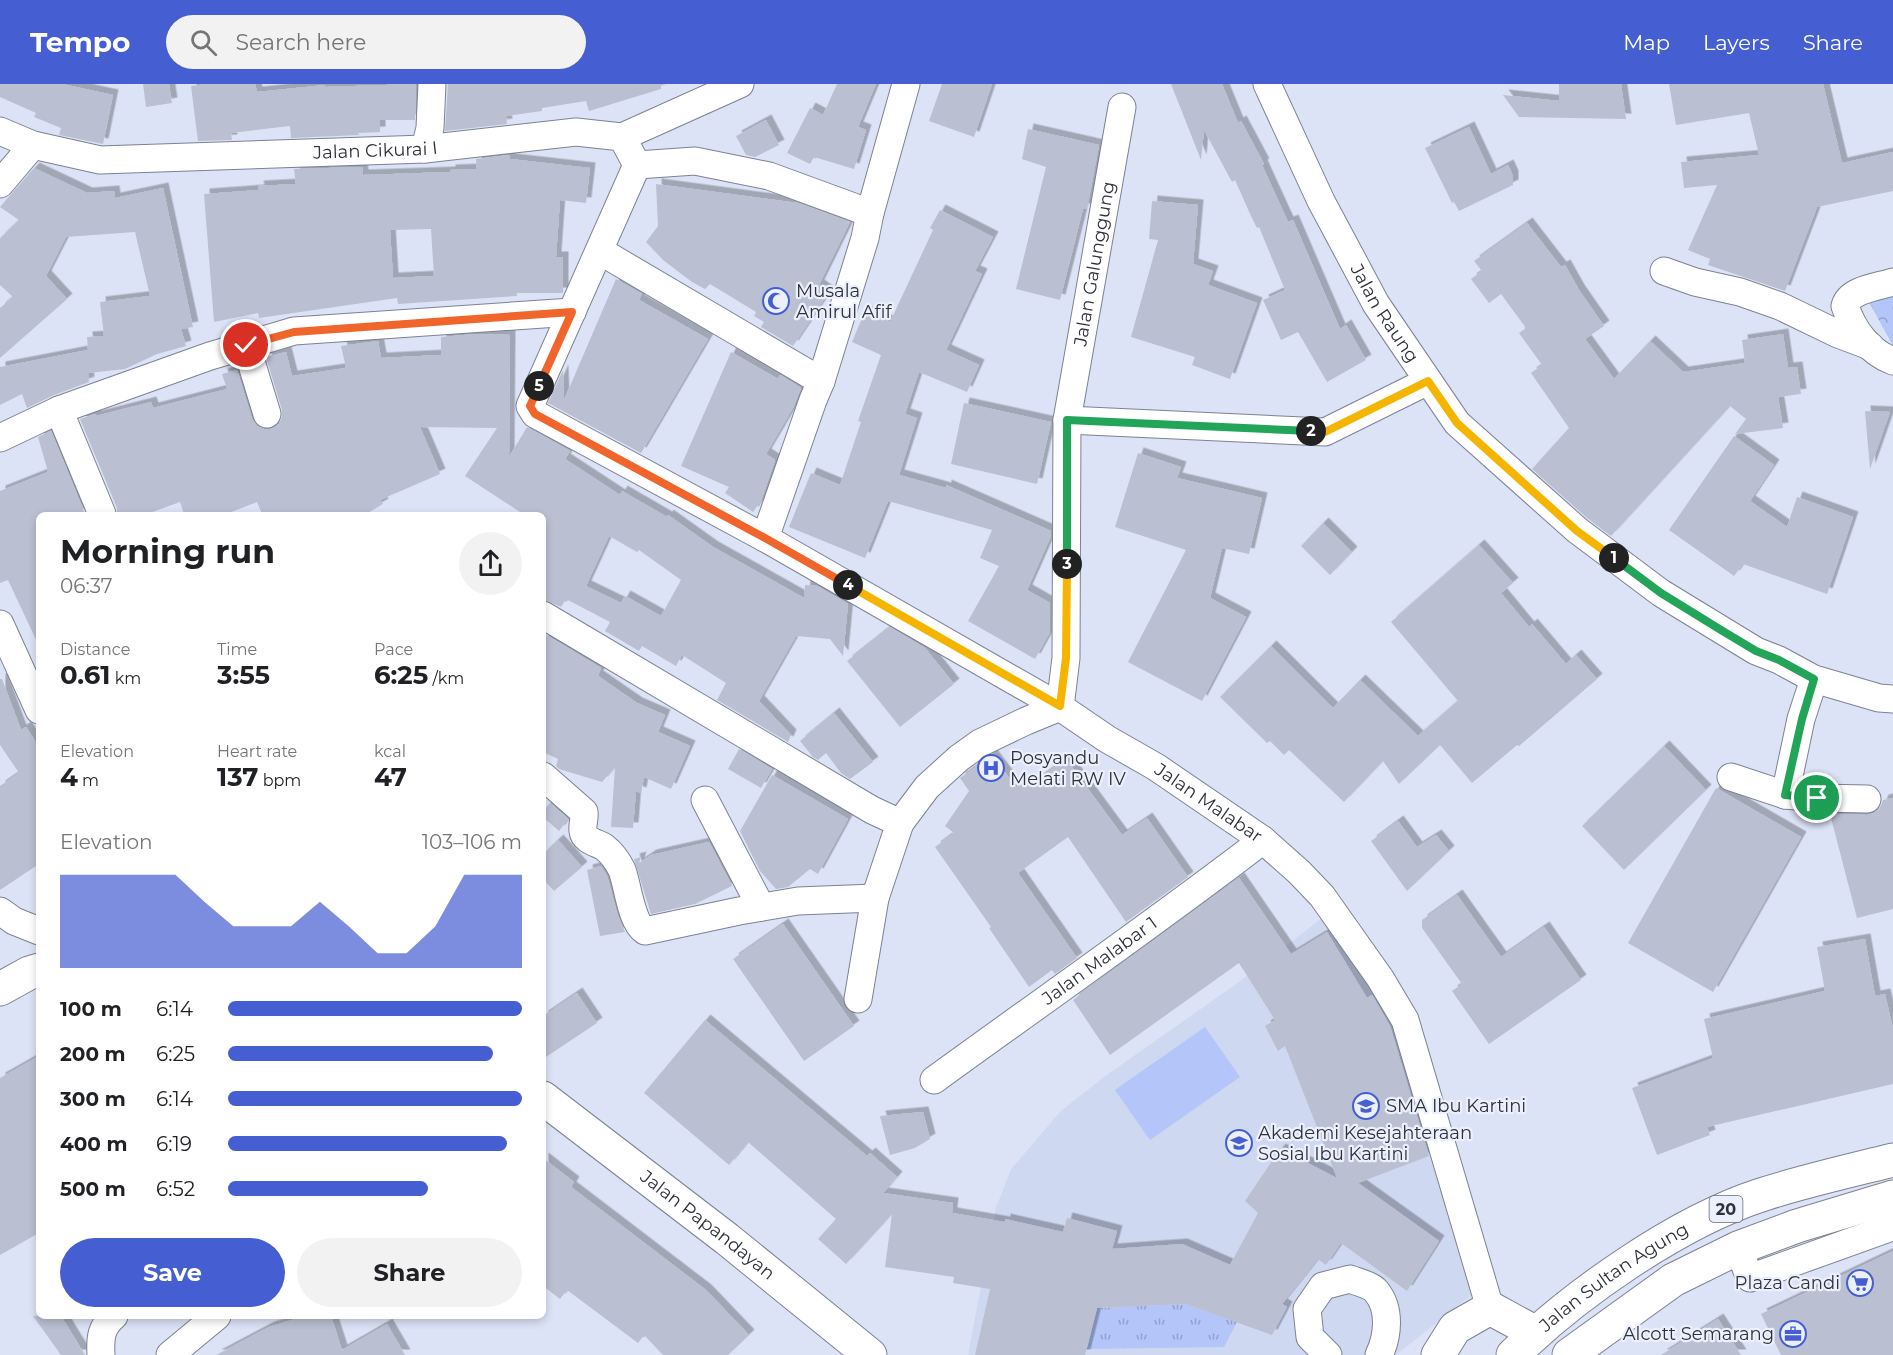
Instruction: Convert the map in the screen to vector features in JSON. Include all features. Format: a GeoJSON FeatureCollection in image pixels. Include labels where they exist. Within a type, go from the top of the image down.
{"type":"FeatureCollection","features":[{"type":"Feature","properties":{"kind":"main road"},"geometry":{"type":"LineString","coordinates":[[0,989],[36,971]]}},
{"type":"Feature","properties":{"kind":"main road","name":"Jalan Papandayan"},"geometry":{"type":"LineString","coordinates":[[546,1100],[727,1239],[870,1355]]}},
{"type":"Feature","properties":{"kind":"main road","name":"Jalan Sultan Agung"},"geometry":{"type":"LineString","coordinates":[[1525,1344],[1629,1263],[1678,1233],[1721,1211],[1760,1196],[1893,1160]]}},
{"type":"Feature","properties":{"kind":"main road","name":"Jalan Sultan Agung"},"geometry":{"type":"LineString","coordinates":[[1583,1351],[1674,1280],[1738,1248],[1797,1226],[1888,1199]]}},
{"type":"Feature","properties":{"kind":"main road"},"geometry":{"type":"LineString","coordinates":[[1438,1355],[1455,1328],[1490,1308],[1525,1344]]}},
{"type":"Feature","properties":{"kind":"street"},"geometry":{"type":"LineString","coordinates":[[425,149],[430,128],[432,84]]}},
{"type":"Feature","properties":{"kind":"street"},"geometry":{"type":"LineString","coordinates":[[637,165],[622,137],[740,84]]}},
{"type":"Feature","properties":{"kind":"street"},"geometry":{"type":"LineString","coordinates":[[765,538],[813,400],[822,381],[865,238],[906,84]]}},
{"type":"Feature","properties":{"kind":"street","name":"Jalan Raung"},"geometry":{"type":"LineString","coordinates":[[1267,84],[1321,201],[1376,304],[1457,423],[1577,531],[1661,593],[1756,651],[1779,660],[1814,679],[1879,698],[1893,699]]}},
{"type":"Feature","properties":{"kind":"street","name":"Jalan Galunggung"},"geometry":{"type":"LineString","coordinates":[[1060,706],[1066,658],[1067,420],[1122,107]]}},
{"type":"Feature","properties":{"kind":"street","name":"Jalan Cikurai I"},"geometry":{"type":"LineString","coordinates":[[0,131],[33,145],[100,160],[425,149],[576,132],[622,137]]}},
{"type":"Feature","properties":{"kind":"street"},"geometry":{"type":"LineString","coordinates":[[0,183],[33,145]]}},
{"type":"Feature","properties":{"kind":"street"},"geometry":{"type":"LineString","coordinates":[[637,165],[695,161],[769,176],[870,213]]}},
{"type":"Feature","properties":{"kind":"street"},"geometry":{"type":"LineString","coordinates":[[0,438],[59,410],[210,356],[294,332],[572,312],[637,165]]}},
{"type":"Feature","properties":{"kind":"street"},"geometry":{"type":"LineString","coordinates":[[600,251],[822,381]]}},
{"type":"Feature","properties":{"kind":"street"},"geometry":{"type":"LineString","coordinates":[[1664,271],[1695,282],[1740,292],[1795,311],[1838,334],[1870,346]]}},
{"type":"Feature","properties":{"kind":"street"},"geometry":{"type":"LineString","coordinates":[[1893,282],[1855,294],[1846,301],[1845,306],[1850,322],[1870,346],[1893,361]]}},
{"type":"Feature","properties":{"kind":"street","name":"Jalan Malabar"},"geometry":{"type":"LineString","coordinates":[[572,312],[530,406],[535,414],[765,538],[1060,706],[1107,739],[1156,767],[1263,840],[1322,896],[1380,978],[1405,1020],[1490,1308]]}},
{"type":"Feature","properties":{"kind":"street"},"geometry":{"type":"LineString","coordinates":[[246,345],[267,414]]}},
{"type":"Feature","properties":{"kind":"street"},"geometry":{"type":"LineString","coordinates":[[1067,420],[1325,432],[1428,381]]}},
{"type":"Feature","properties":{"kind":"street"},"geometry":{"type":"LineString","coordinates":[[59,410],[101,512]]}},
{"type":"Feature","properties":{"kind":"street"},"geometry":{"type":"LineString","coordinates":[[546,617],[872,810],[900,823]]}},
{"type":"Feature","properties":{"kind":"street"},"geometry":{"type":"LineString","coordinates":[[0,624],[36,703]]}},
{"type":"Feature","properties":{"kind":"street"},"geometry":{"type":"LineString","coordinates":[[1785,795],[1802,719],[1814,679]]}},
{"type":"Feature","properties":{"kind":"street"},"geometry":{"type":"LineString","coordinates":[[858,999],[875,898],[900,823],[927,787],[959,758],[980,743],[1060,706]]}},
{"type":"Feature","properties":{"kind":"street"},"geometry":{"type":"LineString","coordinates":[[1731,777],[1785,795],[1867,799]]}},
{"type":"Feature","properties":{"kind":"street"},"geometry":{"type":"LineString","coordinates":[[546,779],[584,812],[583,831],[585,835],[592,842],[605,848],[618,862],[637,923],[642,930],[661,929],[798,901],[875,898]]}},
{"type":"Feature","properties":{"kind":"street"},"geometry":{"type":"LineString","coordinates":[[705,800],[761,908]]}},
{"type":"Feature","properties":{"kind":"street","name":"Jalan Malabar 1"},"geometry":{"type":"LineString","coordinates":[[934,1080],[1173,909],[1263,840]]}},
{"type":"Feature","properties":{"kind":"street"},"geometry":{"type":"LineString","coordinates":[[0,911],[14,921],[36,930]]}},
{"type":"Feature","properties":{"kind":"street"},"geometry":{"type":"LineString","coordinates":[[1328,1355],[1310,1337],[1307,1309],[1323,1286],[1350,1279],[1375,1290],[1388,1316],[1382,1353]]}},
{"type":"Feature","properties":{"kind":"street"},"geometry":{"type":"LineString","coordinates":[[101,1355],[100,1335],[110,1319]]}},
{"type":"Feature","properties":{"kind":"street"},"geometry":{"type":"LineString","coordinates":[[170,1355],[214,1319]]}},
{"type":"Feature","properties":{"kind":"shaded area","name":"Akademi Kesejahteraan Sosial Ibu Kartini"},"geometry":{"type":"Polygon","coordinates":[[[1326,915],[1403,1028],[1479,1289],[1396,1355],[968,1355],[996,1208],[1011,1169],[1061,1111],[1104,1077],[1239,982],[1326,915]]]}},
{"type":"Feature","properties":{"kind":"green space"},"geometry":{"type":"Polygon","coordinates":[[[1893,294],[1893,346],[1869,302],[1893,294]]]}},
{"type":"Feature","properties":{"kind":"green space"},"geometry":{"type":"Polygon","coordinates":[[[1205,1027],[1240,1077],[1150,1140],[1115,1090],[1205,1027]]]}},
{"type":"Feature","properties":{"kind":"green space"},"geometry":{"type":"Polygon","coordinates":[[[1186,1304],[1237,1322],[1224,1347],[1087,1349],[1097,1308],[1186,1304]]]}},
{"type":"Feature","properties":{"kind":"building"},"geometry":{"type":"Polygon","coordinates":[[[0,84],[62,84],[113,95],[103,144],[59,135],[61,128],[34,117],[36,113],[0,97],[0,84]]]}},
{"type":"Feature","properties":{"kind":"building"},"geometry":{"type":"Polygon","coordinates":[[[143,84],[169,84],[172,103],[146,107],[143,84]]]}},
{"type":"Feature","properties":{"kind":"building"},"geometry":{"type":"Polygon","coordinates":[[[255,84],[257,92],[325,85],[325,87],[416,84],[415,120],[380,120],[380,132],[358,133],[359,135],[291,138],[290,126],[231,133],[232,140],[198,141],[191,86],[255,84]]]}},
{"type":"Feature","properties":{"kind":"building"},"geometry":{"type":"Polygon","coordinates":[[[448,84],[661,84],[661,89],[589,111],[586,101],[506,116],[507,124],[445,131],[448,84]]]}},
{"type":"Feature","properties":{"kind":"building"},"geometry":{"type":"Polygon","coordinates":[[[837,84],[876,84],[858,127],[866,130],[854,169],[814,157],[810,164],[787,153],[810,108],[823,115],[837,84]]]}},
{"type":"Feature","properties":{"kind":"building"},"geometry":{"type":"Polygon","coordinates":[[[942,84],[992,84],[974,137],[929,121],[942,84]]]}},
{"type":"Feature","properties":{"kind":"building"},"geometry":{"type":"Polygon","coordinates":[[[1171,84],[1222,84],[1238,123],[1241,121],[1264,164],[1262,165],[1288,222],[1293,220],[1340,329],[1346,325],[1366,360],[1327,382],[1298,332],[1281,340],[1263,300],[1285,290],[1259,227],[1257,228],[1235,180],[1232,182],[1204,130],[1201,160],[1171,84]]]}},
{"type":"Feature","properties":{"kind":"building"},"geometry":{"type":"Polygon","coordinates":[[[1559,84],[1621,84],[1626,119],[1519,117],[1503,95],[1559,101],[1559,84]]]}},
{"type":"Feature","properties":{"kind":"building"},"geometry":{"type":"Polygon","coordinates":[[[1669,84],[1823,84],[1842,163],[1893,152],[1893,191],[1817,207],[1785,291],[1708,265],[1710,259],[1688,250],[1717,185],[1684,188],[1681,162],[1759,155],[1749,113],[1676,125],[1669,84]]]}},
{"type":"Feature","properties":{"kind":"building"},"geometry":{"type":"Polygon","coordinates":[[[766,120],[779,145],[755,157],[746,155],[736,136],[766,120]]]}},
{"type":"Feature","properties":{"kind":"building"},"geometry":{"type":"Polygon","coordinates":[[[1469,127],[1491,174],[1508,165],[1513,176],[1513,185],[1459,211],[1454,202],[1452,203],[1425,148],[1469,127]]]}},
{"type":"Feature","properties":{"kind":"building"},"geometry":{"type":"Polygon","coordinates":[[[1028,129],[1099,145],[1087,209],[1083,209],[1060,300],[1016,289],[1046,167],[1022,159],[1028,129]]]}},
{"type":"Feature","properties":{"kind":"building"},"geometry":{"type":"Polygon","coordinates":[[[509,155],[510,159],[590,168],[586,203],[560,200],[556,257],[563,257],[563,293],[517,293],[517,296],[398,304],[397,298],[259,318],[258,313],[214,322],[204,194],[259,190],[258,186],[296,184],[294,169],[362,167],[363,175],[450,172],[450,170],[477,169],[476,159],[509,155]],[[431,229],[390,230],[393,278],[434,276],[431,229]]]}},
{"type":"Feature","properties":{"kind":"building"},"geometry":{"type":"Polygon","coordinates":[[[34,168],[87,193],[114,191],[115,198],[163,188],[193,327],[181,329],[186,346],[157,354],[125,369],[88,373],[89,382],[27,408],[22,394],[0,405],[0,367],[88,350],[87,337],[104,336],[100,302],[150,296],[135,232],[66,237],[46,276],[67,299],[0,358],[0,308],[13,297],[0,285],[0,238],[19,220],[0,207],[34,168]]]}},
{"type":"Feature","properties":{"kind":"building"},"geometry":{"type":"Polygon","coordinates":[[[656,184],[798,203],[850,222],[819,285],[829,292],[793,346],[761,327],[764,322],[754,316],[756,312],[710,284],[705,289],[692,282],[663,260],[646,242],[658,226],[656,184]]]}},
{"type":"Feature","properties":{"kind":"building"},"geometry":{"type":"Polygon","coordinates":[[[1152,201],[1198,205],[1193,264],[1213,271],[1208,285],[1257,303],[1230,379],[1192,365],[1195,357],[1131,337],[1158,240],[1149,239],[1152,201]]]}},
{"type":"Feature","properties":{"kind":"building"},"geometry":{"type":"Polygon","coordinates":[[[940,210],[993,237],[975,271],[982,274],[946,350],[979,365],[967,392],[919,372],[905,414],[917,418],[899,475],[946,488],[946,485],[1051,531],[1051,536],[1027,590],[1050,603],[1050,632],[1035,659],[968,621],[999,566],[980,558],[992,530],[888,501],[865,558],[789,527],[811,473],[840,485],[861,422],[858,421],[881,355],[852,342],[865,311],[890,322],[940,210]]]}},
{"type":"Feature","properties":{"kind":"building"},"geometry":{"type":"Polygon","coordinates":[[[1527,223],[1561,267],[1565,265],[1604,326],[1585,339],[1614,379],[1650,341],[1683,372],[1745,363],[1742,340],[1783,334],[1788,368],[1797,367],[1801,394],[1778,397],[1783,428],[1735,434],[1746,419],[1730,406],[1611,536],[1587,518],[1532,469],[1569,428],[1531,373],[1542,365],[1519,333],[1526,328],[1501,294],[1489,303],[1471,279],[1482,271],[1474,261],[1527,223]]]}},
{"type":"Feature","properties":{"kind":"building"},"geometry":{"type":"Polygon","coordinates":[[[616,279],[642,294],[639,300],[708,339],[641,453],[548,403],[563,370],[564,400],[616,279]]]}},
{"type":"Feature","properties":{"kind":"building"},"geometry":{"type":"Polygon","coordinates":[[[476,334],[510,335],[509,457],[527,427],[570,451],[565,459],[620,495],[622,491],[667,517],[668,515],[713,547],[804,598],[805,585],[817,586],[848,604],[843,656],[830,639],[796,636],[759,701],[791,735],[788,742],[717,700],[726,683],[682,655],[676,666],[642,646],[639,651],[605,631],[610,622],[566,599],[561,607],[546,600],[546,512],[520,512],[465,476],[497,428],[420,427],[440,474],[380,500],[383,504],[369,512],[261,512],[257,502],[231,512],[183,512],[180,502],[152,512],[117,512],[80,419],[151,402],[153,408],[227,389],[222,374],[237,370],[252,419],[257,426],[271,429],[279,424],[282,410],[266,357],[286,352],[292,376],[346,368],[341,346],[378,341],[381,358],[441,355],[441,337],[476,334]],[[609,536],[586,586],[621,603],[625,596],[661,616],[681,580],[639,550],[637,552],[609,536]]]}},
{"type":"Feature","properties":{"kind":"building"},"geometry":{"type":"Polygon","coordinates":[[[731,352],[778,379],[780,375],[801,388],[793,408],[766,454],[775,460],[761,501],[753,512],[725,493],[729,487],[681,466],[731,352]]]}},
{"type":"Feature","properties":{"kind":"building"},"geometry":{"type":"Polygon","coordinates":[[[964,403],[1051,422],[1037,484],[951,464],[964,403]]]}},
{"type":"Feature","properties":{"kind":"building"},"geometry":{"type":"Polygon","coordinates":[[[1865,411],[1890,412],[1870,469],[1865,411]]]}},
{"type":"Feature","properties":{"kind":"building"},"geometry":{"type":"Polygon","coordinates":[[[51,431],[84,512],[36,512],[36,640],[8,580],[0,583],[0,491],[48,472],[38,437],[51,431]]]}},
{"type":"Feature","properties":{"kind":"building"},"geometry":{"type":"Polygon","coordinates":[[[1734,436],[1774,465],[1750,501],[1787,527],[1797,497],[1853,517],[1827,594],[1743,564],[1734,576],[1669,530],[1734,436]]]}},
{"type":"Feature","properties":{"kind":"building"},"geometry":{"type":"Polygon","coordinates":[[[1138,453],[1181,467],[1177,478],[1262,498],[1249,554],[1222,548],[1210,598],[1246,617],[1202,701],[1128,662],[1186,550],[1115,527],[1138,453]]]}},
{"type":"Feature","properties":{"kind":"building"},"geometry":{"type":"Polygon","coordinates":[[[1323,523],[1352,552],[1330,575],[1301,546],[1323,523]]]}},
{"type":"Feature","properties":{"kind":"building"},"geometry":{"type":"Polygon","coordinates":[[[1479,545],[1513,583],[1501,593],[1529,627],[1532,624],[1566,664],[1576,655],[1597,679],[1472,783],[1440,745],[1399,784],[1383,761],[1344,802],[1289,750],[1284,755],[1270,741],[1267,743],[1220,697],[1271,646],[1333,708],[1360,680],[1418,736],[1458,701],[1391,622],[1479,545]]]}},
{"type":"Feature","properties":{"kind":"building"},"geometry":{"type":"Polygon","coordinates":[[[890,627],[925,648],[954,684],[900,727],[847,661],[890,627]]]}},
{"type":"Feature","properties":{"kind":"building"},"geometry":{"type":"Polygon","coordinates":[[[546,635],[601,668],[598,676],[637,703],[665,715],[658,732],[690,746],[671,789],[644,777],[641,793],[636,791],[633,828],[611,827],[615,767],[602,782],[559,769],[556,766],[558,759],[546,753],[546,635]]]}},
{"type":"Feature","properties":{"kind":"building"},"geometry":{"type":"Polygon","coordinates":[[[0,679],[2,679],[21,730],[26,727],[36,742],[36,866],[0,890],[0,786],[19,773],[0,745],[0,679]]]}},
{"type":"Feature","properties":{"kind":"building"},"geometry":{"type":"Polygon","coordinates":[[[834,713],[873,762],[850,779],[841,773],[826,753],[818,760],[800,741],[834,713]]]}},
{"type":"Feature","properties":{"kind":"building"},"geometry":{"type":"Polygon","coordinates":[[[1664,746],[1706,790],[1624,870],[1582,826],[1664,746]]]}},
{"type":"Feature","properties":{"kind":"building"},"geometry":{"type":"Polygon","coordinates":[[[739,749],[772,769],[761,788],[728,769],[739,749]]]}},
{"type":"Feature","properties":{"kind":"building"},"geometry":{"type":"Polygon","coordinates":[[[992,755],[1016,787],[1027,779],[1031,784],[1066,759],[1122,835],[1147,818],[1188,877],[1126,922],[1068,837],[1018,873],[1077,958],[1055,974],[1052,970],[1029,987],[989,928],[991,927],[935,847],[954,833],[945,826],[969,791],[960,778],[992,755]]]}},
{"type":"Feature","properties":{"kind":"building"},"geometry":{"type":"Polygon","coordinates":[[[772,775],[848,819],[818,874],[810,869],[788,887],[776,889],[760,871],[740,831],[772,775]]]}},
{"type":"Feature","properties":{"kind":"building"},"geometry":{"type":"Polygon","coordinates":[[[1716,788],[1801,837],[1713,992],[1628,943],[1716,788]]]}},
{"type":"Feature","properties":{"kind":"building"},"geometry":{"type":"Polygon","coordinates":[[[1893,798],[1893,909],[1857,918],[1830,814],[1867,815],[1880,808],[1883,800],[1893,798]]]}},
{"type":"Feature","properties":{"kind":"building"},"geometry":{"type":"Polygon","coordinates":[[[550,803],[568,819],[559,831],[546,820],[546,808],[550,803]]]}},
{"type":"Feature","properties":{"kind":"building"},"geometry":{"type":"Polygon","coordinates":[[[1398,821],[1417,847],[1436,835],[1449,851],[1407,891],[1371,841],[1398,821]]]}},
{"type":"Feature","properties":{"kind":"building"},"geometry":{"type":"Polygon","coordinates":[[[558,840],[582,867],[554,891],[546,882],[546,851],[558,840]]]}},
{"type":"Feature","properties":{"kind":"building"},"geometry":{"type":"Polygon","coordinates":[[[709,842],[732,886],[695,904],[651,914],[634,859],[641,857],[639,863],[651,855],[709,842]]]}},
{"type":"Feature","properties":{"kind":"building"},"geometry":{"type":"Polygon","coordinates":[[[601,866],[607,876],[625,932],[600,936],[587,870],[601,866]]]}},
{"type":"Feature","properties":{"kind":"building"},"geometry":{"type":"Polygon","coordinates":[[[1239,878],[1291,954],[1327,932],[1367,998],[1372,995],[1390,1026],[1429,1156],[1358,1183],[1439,1241],[1407,1291],[1341,1243],[1326,1265],[1318,1259],[1282,1304],[1287,1307],[1272,1335],[1186,1304],[1097,1308],[1085,1355],[975,1355],[990,1289],[953,1283],[954,1277],[885,1267],[892,1214],[846,1264],[818,1239],[836,1219],[748,1142],[729,1165],[644,1093],[705,1020],[867,1156],[870,1153],[897,1177],[883,1193],[953,1203],[952,1213],[1005,1222],[1005,1219],[1063,1232],[1067,1218],[1117,1231],[1112,1249],[1182,1244],[1230,1265],[1258,1213],[1245,1201],[1280,1149],[1337,1178],[1285,1046],[1278,1051],[1265,1026],[1275,1020],[1239,963],[1110,1055],[1073,1000],[1239,878]]]}},
{"type":"Feature","properties":{"kind":"building"},"geometry":{"type":"Polygon","coordinates":[[[1457,895],[1501,957],[1544,927],[1581,980],[1489,1044],[1452,991],[1462,984],[1422,928],[1422,920],[1457,895]]]}},
{"type":"Feature","properties":{"kind":"building"},"geometry":{"type":"Polygon","coordinates":[[[783,924],[854,1026],[804,1061],[733,959],[783,924]]]}},
{"type":"Feature","properties":{"kind":"building"},"geometry":{"type":"Polygon","coordinates":[[[1865,939],[1875,996],[1885,994],[1893,1029],[1893,1084],[1707,1127],[1710,1135],[1657,1155],[1632,1088],[1713,1058],[1704,1019],[1825,991],[1817,947],[1865,939]]]}},
{"type":"Feature","properties":{"kind":"building"},"geometry":{"type":"Polygon","coordinates":[[[577,993],[597,1023],[546,1057],[546,1014],[577,993]]]}},
{"type":"Feature","properties":{"kind":"building"},"geometry":{"type":"Polygon","coordinates":[[[36,1058],[36,1235],[0,1255],[0,1078],[36,1058]]]}},
{"type":"Feature","properties":{"kind":"building"},"geometry":{"type":"Polygon","coordinates":[[[923,1112],[930,1139],[915,1148],[890,1155],[880,1116],[923,1112]]]}},
{"type":"Feature","properties":{"kind":"building"},"geometry":{"type":"Polygon","coordinates":[[[546,1160],[574,1182],[571,1187],[706,1290],[749,1335],[728,1355],[663,1355],[644,1335],[638,1343],[567,1290],[560,1299],[546,1288],[546,1160]]]}},
{"type":"Feature","properties":{"kind":"building","name":"Plaza Candi"},"geometry":{"type":"Polygon","coordinates":[[[1893,1251],[1893,1355],[1781,1355],[1761,1314],[1893,1251]]]}},
{"type":"Feature","properties":{"kind":"building"},"geometry":{"type":"Polygon","coordinates":[[[33,1316],[36,1316],[36,1319],[63,1319],[85,1355],[61,1355],[33,1316]]]}},
{"type":"Feature","properties":{"kind":"building"},"geometry":{"type":"Polygon","coordinates":[[[295,1319],[332,1319],[342,1350],[387,1324],[405,1355],[216,1355],[269,1327],[295,1319]]]}},
{"type":"Feature","properties":{"kind":"building"},"geometry":{"type":"Polygon","coordinates":[[[1718,1319],[1741,1355],[1661,1355],[1718,1319]]]}},
{"type":"Feature","properties":{"kind":"place","name":"Musala Amirul Afif"},"geometry":{"type":"Point","coordinates":[776,301]}},
{"type":"Feature","properties":{"kind":"place","name":"Posyandu Melati RW IV"},"geometry":{"type":"Point","coordinates":[991,768]}},
{"type":"Feature","properties":{"kind":"place","name":"SMA Ibu Kartini"},"geometry":{"type":"Point","coordinates":[1366,1106]}},
{"type":"Feature","properties":{"kind":"place","name":"Akademi Kesejahteraan Sosial Ibu Kartini"},"geometry":{"type":"Point","coordinates":[1239,1143]}},
{"type":"Feature","properties":{"kind":"place","name":"Plaza Candi"},"geometry":{"type":"Point","coordinates":[1860,1283]}},
{"type":"Feature","properties":{"kind":"place","name":"Alcott Semarang"},"geometry":{"type":"Point","coordinates":[1793,1334]}},
{"type":"Feature","properties":{"kind":"route"},"geometry":{"type":"LineString","coordinates":[[246,345],[294,332],[572,312],[530,406],[535,414],[765,538],[1060,706],[1066,658],[1067,420],[1325,432],[1428,381],[1457,423],[1577,531],[1661,593],[1756,651],[1779,660],[1814,679],[1802,719],[1785,795],[1817,798]]}}]}
